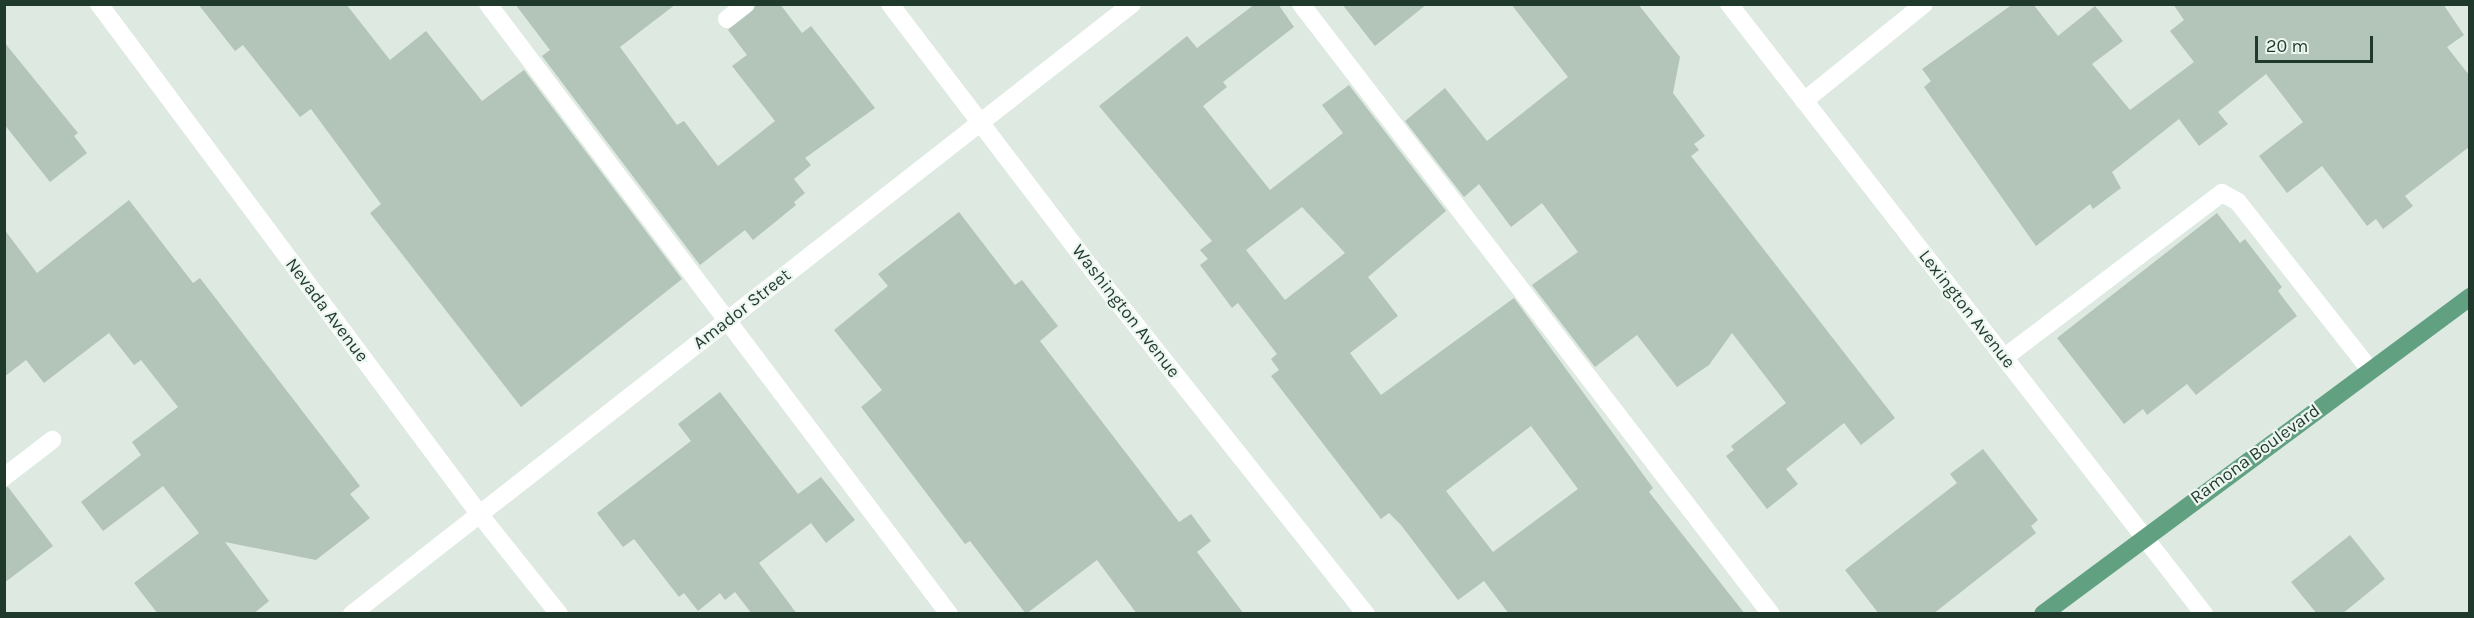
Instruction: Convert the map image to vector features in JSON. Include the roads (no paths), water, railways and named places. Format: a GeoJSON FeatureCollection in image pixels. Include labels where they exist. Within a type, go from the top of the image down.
{"type":"FeatureCollection","features":[{"type":"Feature","properties":{"kind":"main road","name":"Ramona Boulevard"},"geometry":{"type":"LineString","coordinates":[[2043,614],[2144,536],[2469,297]]}},
{"type":"Feature","properties":{"kind":"street","name":"Nevada Avenue"},"geometry":{"type":"LineString","coordinates":[[99,4],[480,515],[559,614]]}},
{"type":"Feature","properties":{"kind":"street"},"geometry":{"type":"LineString","coordinates":[[488,4],[725,322],[949,614]]}},
{"type":"Feature","properties":{"kind":"street"},"geometry":{"type":"LineString","coordinates":[[727,19],[746,4]]}},
{"type":"Feature","properties":{"kind":"street","name":"Washington Avenue"},"geometry":{"type":"LineString","coordinates":[[890,4],[979,122],[1366,614]]}},
{"type":"Feature","properties":{"kind":"street","name":"Amador Street"},"geometry":{"type":"LineString","coordinates":[[352,614],[1132,4]]}},
{"type":"Feature","properties":{"kind":"street"},"geometry":{"type":"LineString","coordinates":[[1301,4],[1771,614]]}},
{"type":"Feature","properties":{"kind":"street","name":"Lexington Avenue"},"geometry":{"type":"LineString","coordinates":[[1729,4],[2204,614]]}},
{"type":"Feature","properties":{"kind":"street"},"geometry":{"type":"LineString","coordinates":[[1804,101],[1924,4]]}},
{"type":"Feature","properties":{"kind":"street"},"geometry":{"type":"LineString","coordinates":[[2004,357],[2223,193],[2238,202],[2370,370]]}},
{"type":"Feature","properties":{"kind":"street"},"geometry":{"type":"LineString","coordinates":[[4,477],[52,440]]}}]}
